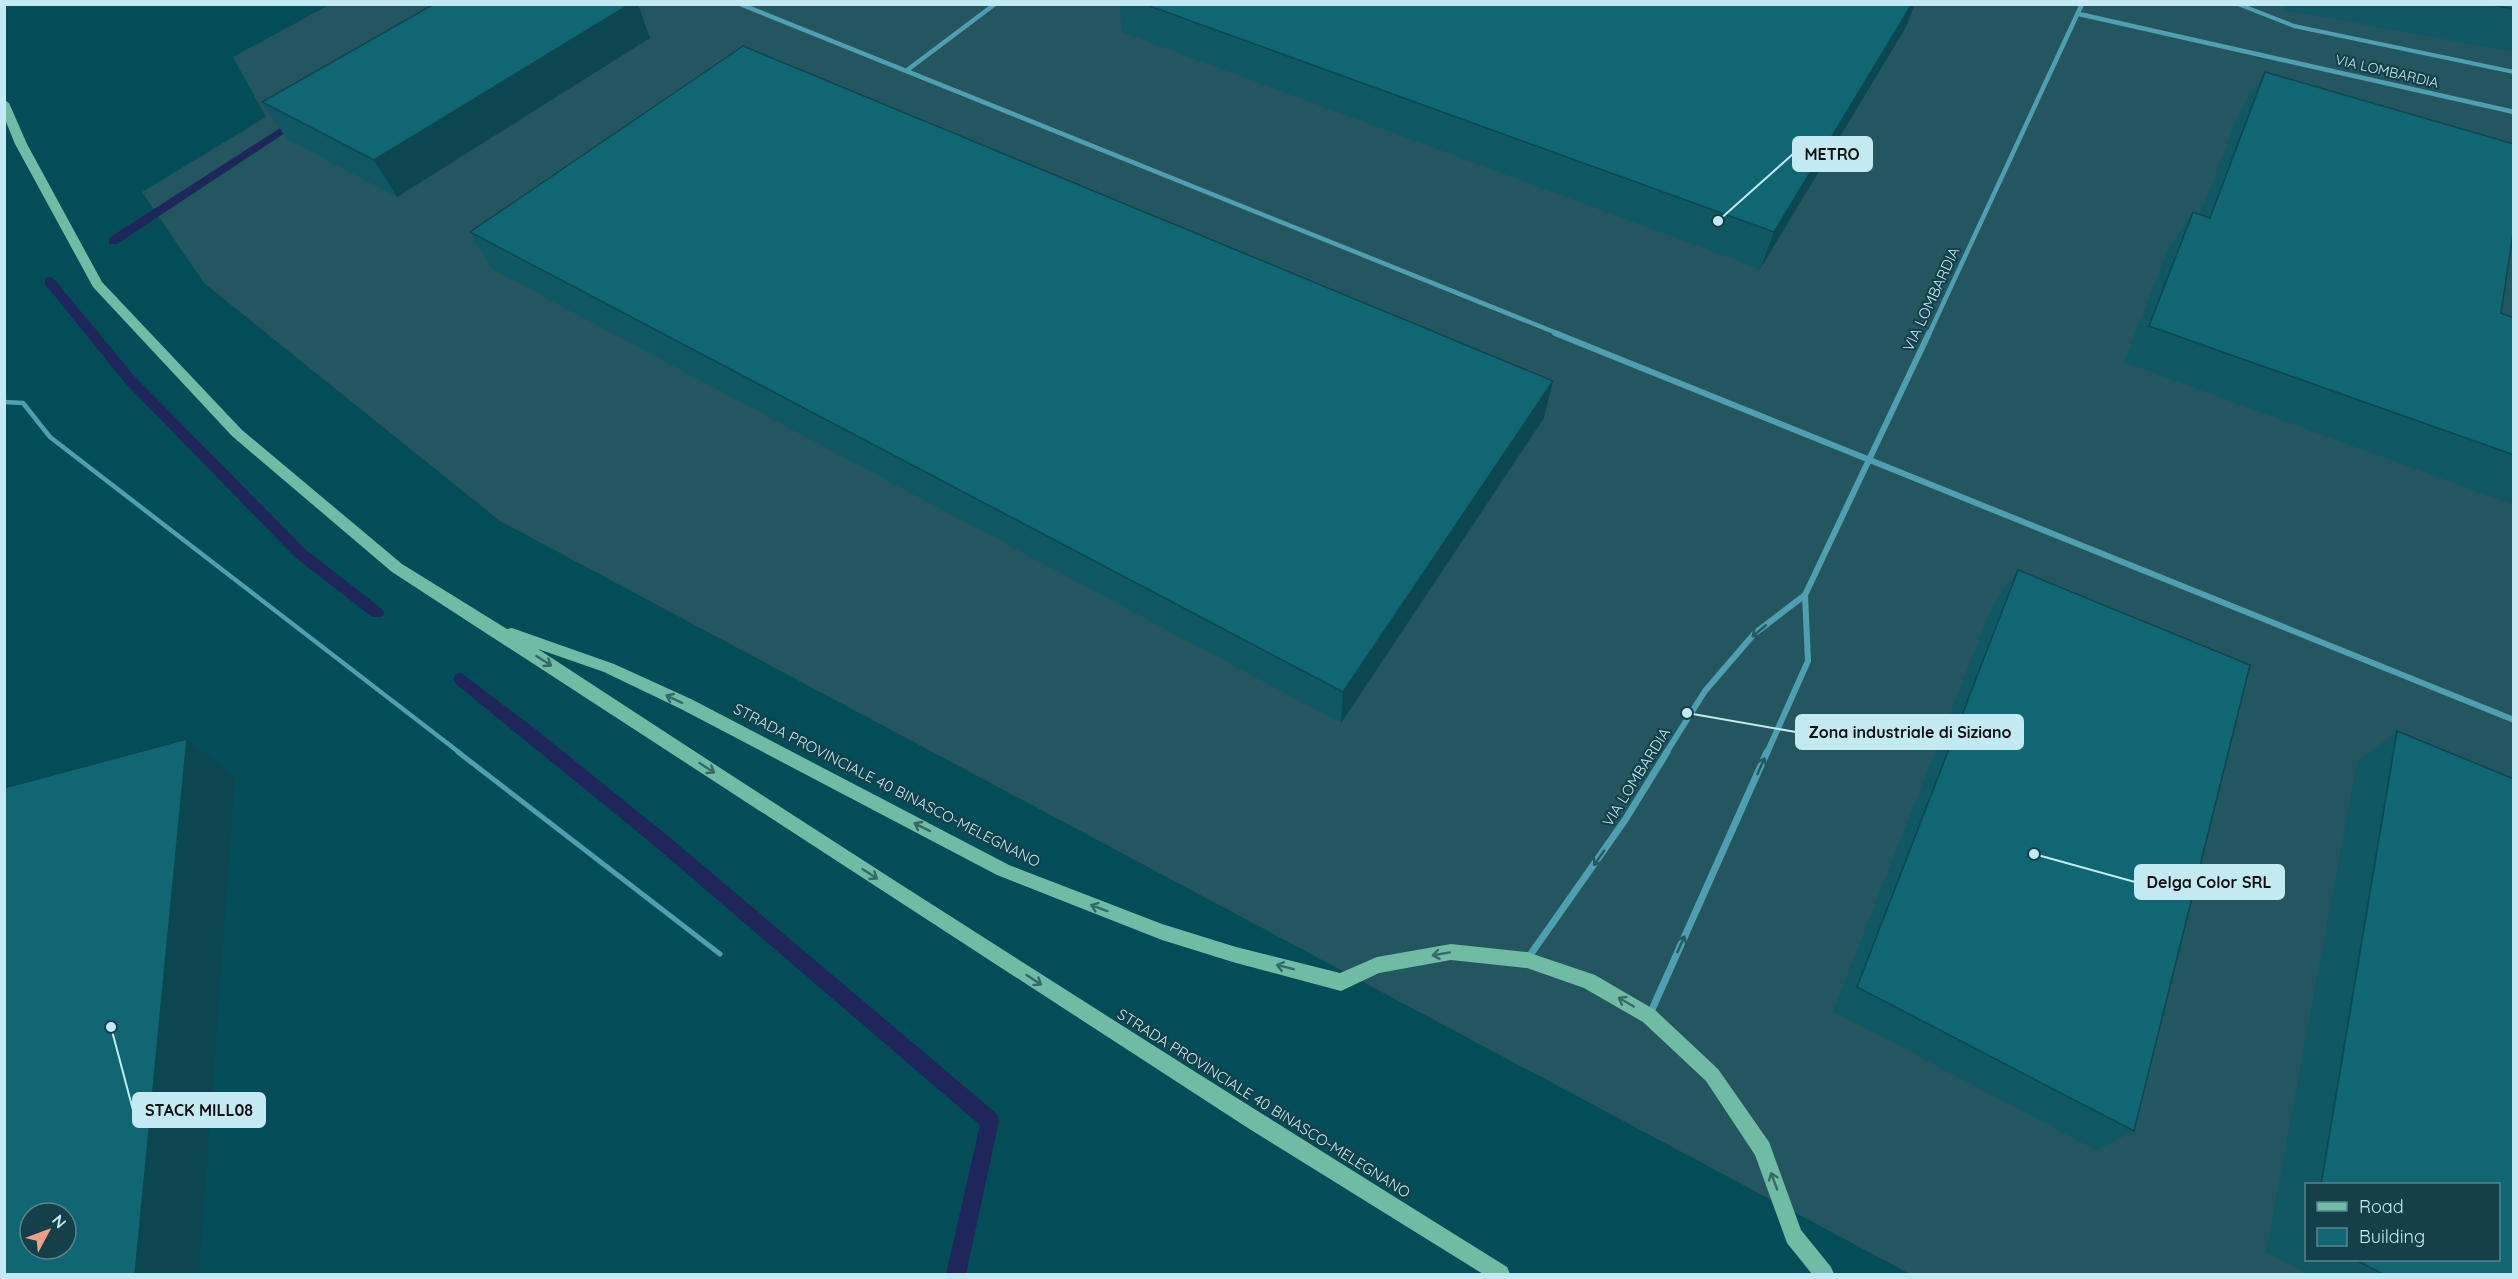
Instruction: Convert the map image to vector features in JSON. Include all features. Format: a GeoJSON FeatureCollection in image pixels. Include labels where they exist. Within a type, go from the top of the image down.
{"type":"FeatureCollection","features":[{"type":"Feature","properties":{"kind":"main road","name":"STRADA PROVINCIALE 40 BINASCO-MELEGNANO"},"geometry":{"type":"LineString","coordinates":[[4,103],[21,144],[98,284],[237,433],[397,568],[495,629],[757,802],[1500,1275]]}},
{"type":"Feature","properties":{"kind":"main road","name":"STRADA PROVINCIALE 40 BINASCO-MELEGNANO"},"geometry":{"type":"LineString","coordinates":[[495,629],[609,668],[686,704],[1004,870],[1162,932],[1236,955],[1341,982],[1377,965],[1451,952],[1527,960],[1589,981],[1649,1016],[1712,1075],[1762,1149],[1794,1236],[1824,1275]]}},
{"type":"Feature","properties":{"kind":"street"},"geometry":{"type":"LineString","coordinates":[[740,4],[2514,720]]}},
{"type":"Feature","properties":{"kind":"street"},"geometry":{"type":"LineString","coordinates":[[906,71],[995,4]]}},
{"type":"Feature","properties":{"kind":"street","name":"VIA LOMBARDIA"},"geometry":{"type":"LineString","coordinates":[[1527,960],[1625,820],[1705,692],[1754,633],[1805,595],[1871,459],[2082,4]]}},
{"type":"Feature","properties":{"kind":"street","name":"VIA LOMBARDIA"},"geometry":{"type":"LineString","coordinates":[[2079,14],[2514,112]]}},
{"type":"Feature","properties":{"kind":"street","name":"VIA LOMBARDIA"},"geometry":{"type":"LineString","coordinates":[[1649,1016],[1808,661],[1805,595]]}},
{"type":"Feature","properties":{"kind":"lane"},"geometry":{"type":"LineString","coordinates":[[2238,4],[2295,26],[2514,72]]}},
{"type":"Feature","properties":{"kind":"lane"},"geometry":{"type":"LineString","coordinates":[[4,402],[23,403],[50,437],[720,954]]}},
{"type":"Feature","properties":{"kind":"shaded area"},"geometry":{"type":"Polygon","coordinates":[[[329,5],[2513,5],[2513,1274],[1910,1274],[500,521],[204,283],[142,192],[266,117],[233,57],[329,5]]]}},
{"type":"Feature","properties":{"kind":"building"},"geometry":{"type":"Polygon","coordinates":[[[434,4],[630,4],[374,160],[262,102],[434,4]]]}},
{"type":"Feature","properties":{"kind":"building"},"geometry":{"type":"Polygon","coordinates":[[[1144,4],[1912,4],[1774,232],[1144,4]]]}},
{"type":"Feature","properties":{"kind":"building"},"geometry":{"type":"Polygon","coordinates":[[[2486,4],[2514,4],[2514,9],[2486,4]]]}},
{"type":"Feature","properties":{"kind":"building"},"geometry":{"type":"Polygon","coordinates":[[[743,46],[1553,381],[1343,692],[470,232],[743,46]]]}},
{"type":"Feature","properties":{"kind":"building"},"geometry":{"type":"Polygon","coordinates":[[[2265,72],[2514,144],[2514,227],[2501,313],[2514,318],[2514,455],[2149,326],[2193,212],[2210,218],[2265,72]]]}},
{"type":"Feature","properties":{"kind":"building"},"geometry":{"type":"Polygon","coordinates":[[[2018,570],[2250,665],[2134,1131],[1857,987],[2018,570]]]}},
{"type":"Feature","properties":{"kind":"building"},"geometry":{"type":"Polygon","coordinates":[[[2397,731],[2514,779],[2514,1275],[2385,1275],[2358,1261],[2500,1261],[2500,1183],[2321,1183],[2397,731]]]}},
{"type":"Feature","properties":{"kind":"building"},"geometry":{"type":"Polygon","coordinates":[[[187,739],[135,1275],[4,1275],[4,788],[187,739]]]}},
{"type":"Feature","properties":{"kind":"waterway"},"geometry":{"type":"LineString","coordinates":[[113,241],[299,119]]}},
{"type":"Feature","properties":{"kind":"waterway"},"geometry":{"type":"LineString","coordinates":[[49,281],[131,381],[300,553],[377,613]]}},
{"type":"Feature","properties":{"kind":"waterway"},"geometry":{"type":"LineString","coordinates":[[461,679],[662,841],[990,1121],[956,1274]]}},
{"type":"Feature","properties":{"kind":"place","name":"METRO"},"geometry":{"type":"Point","coordinates":[1718,221]}},
{"type":"Feature","properties":{"kind":"place","name":"Zona industriale di Siziano"},"geometry":{"type":"Point","coordinates":[1687,713]}},
{"type":"Feature","properties":{"kind":"place","name":"Delga Color SRL"},"geometry":{"type":"Point","coordinates":[2034,854]}},
{"type":"Feature","properties":{"kind":"place","name":"STACK MILL08"},"geometry":{"type":"Point","coordinates":[111,1027]}}]}
